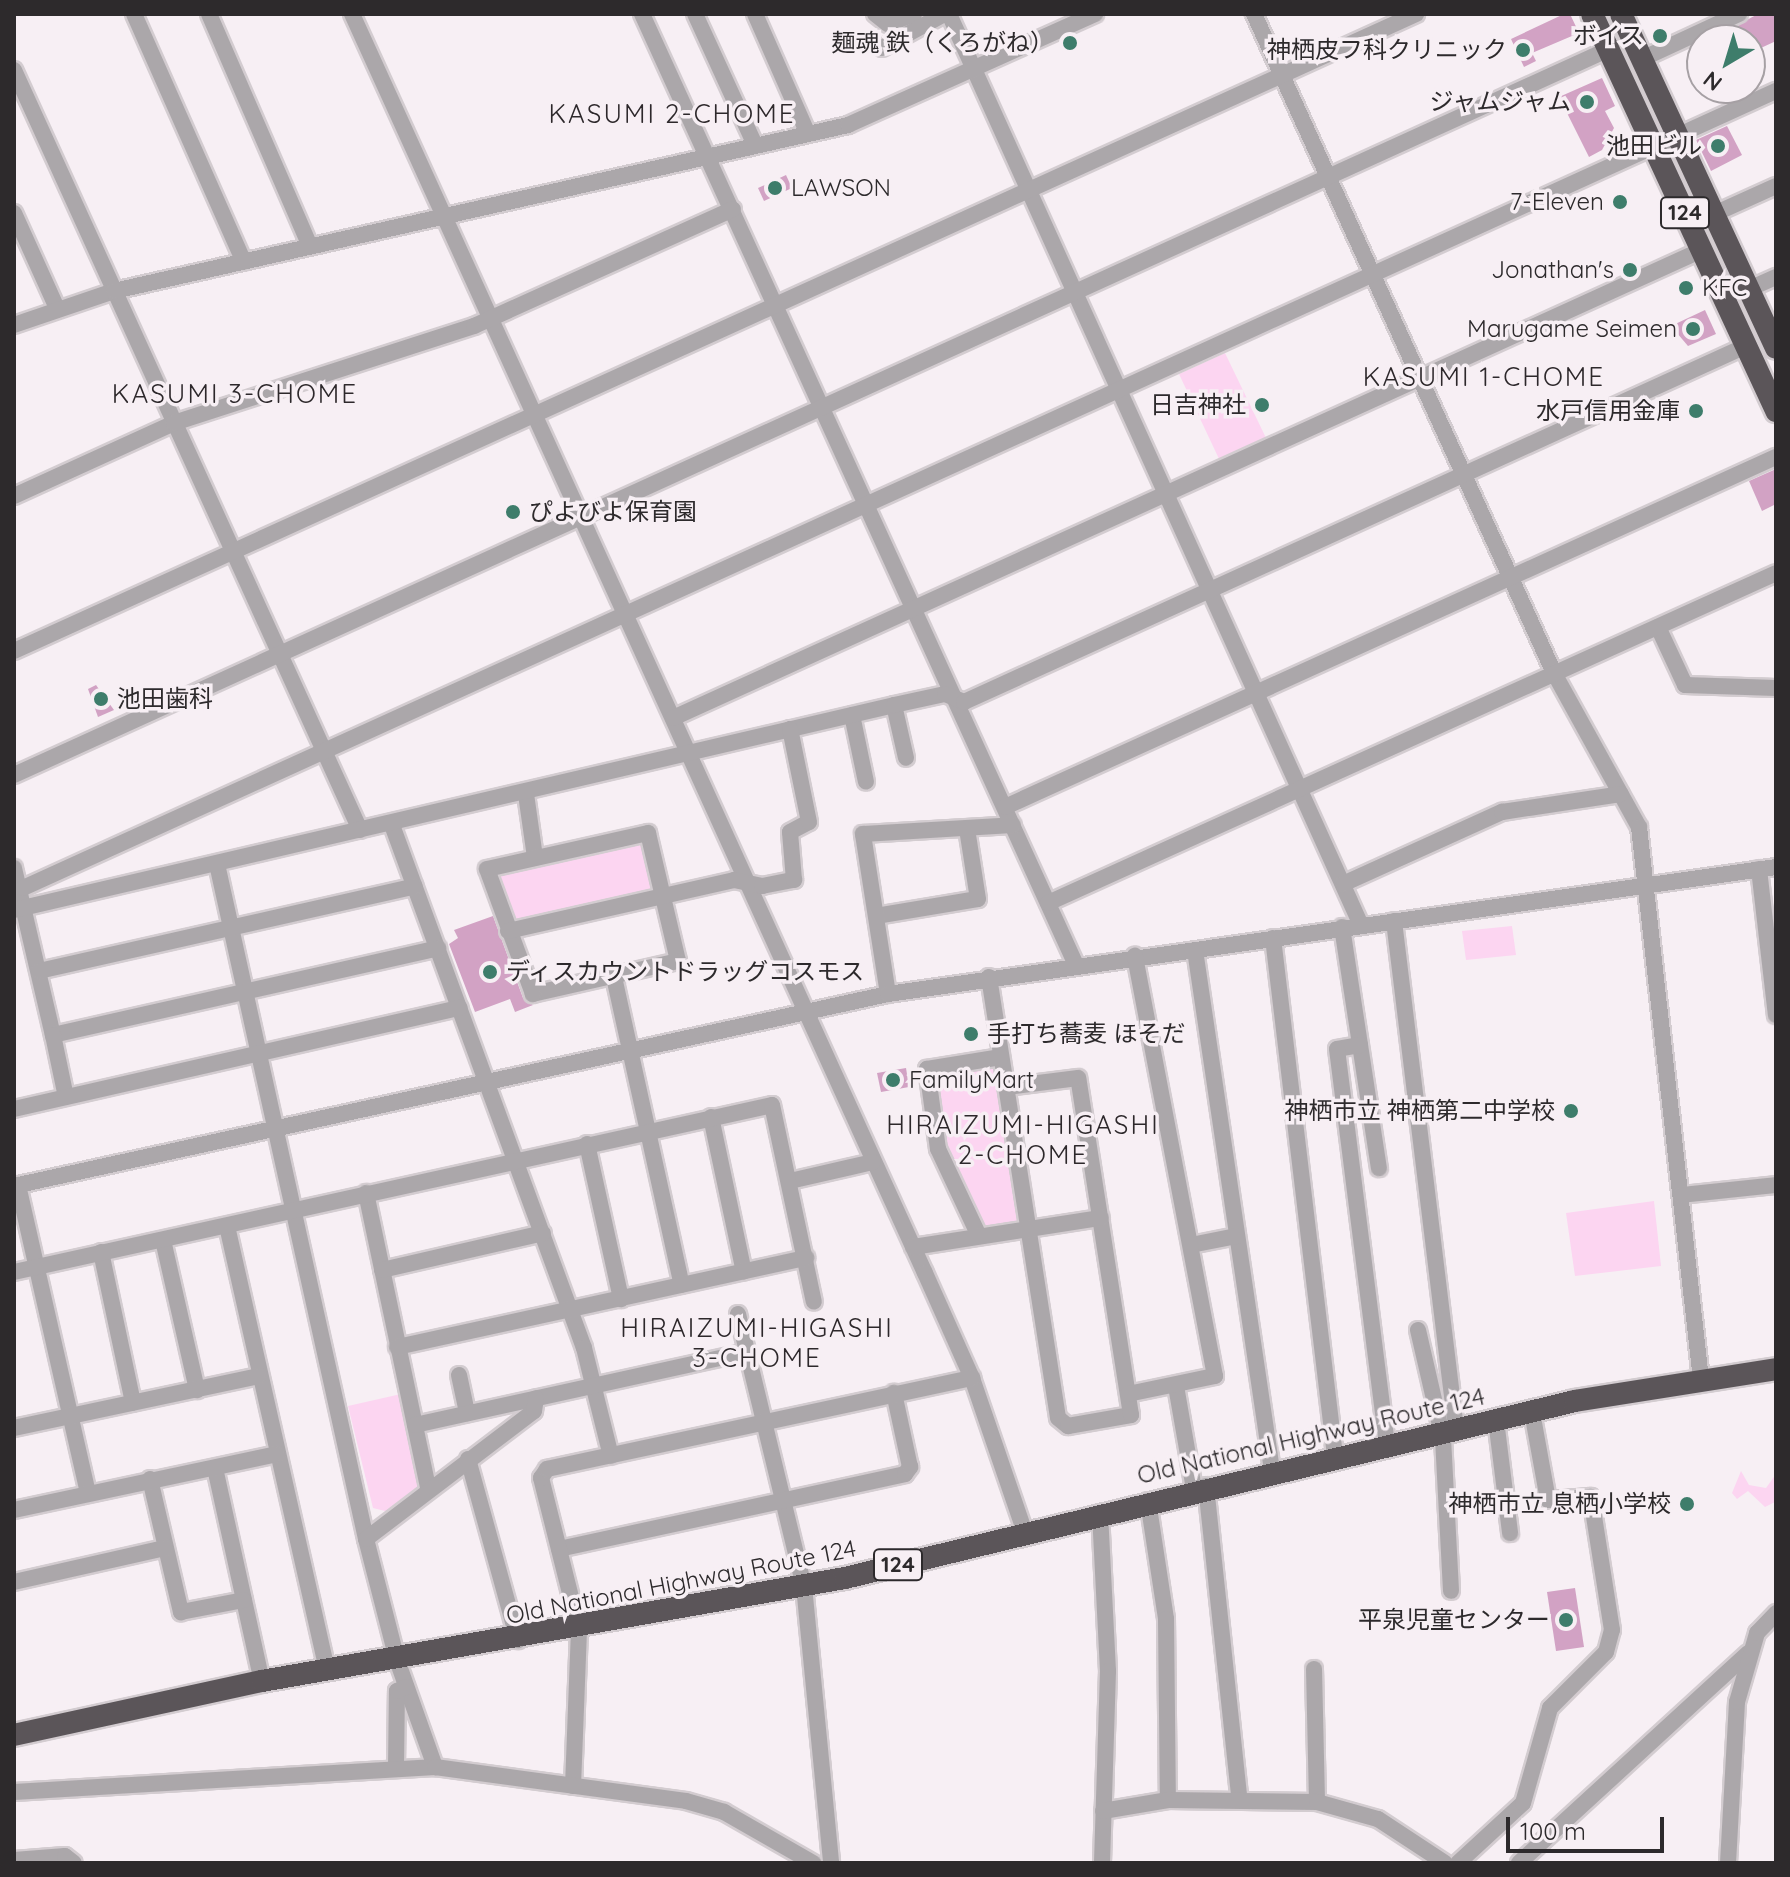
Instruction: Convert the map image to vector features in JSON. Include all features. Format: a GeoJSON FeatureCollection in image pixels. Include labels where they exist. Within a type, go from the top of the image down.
{"type":"FeatureCollection","features":[{"type":"Feature","properties":{"kind":"highway","name":"124"},"geometry":{"type":"LineString","coordinates":[[1592,14],[1776,411]]}},
{"type":"Feature","properties":{"kind":"highway","name":"124"},"geometry":{"type":"LineString","coordinates":[[1621,14],[1776,348]]}},
{"type":"Feature","properties":{"kind":"highway","name":"Old National Highway Route 124"},"geometry":{"type":"LineString","coordinates":[[14,1735],[262,1681],[518,1640],[804,1586],[1272,1470],[1532,1412],[1776,1369]]}},
{"type":"Feature","properties":{"kind":"street"},"geometry":{"type":"LineString","coordinates":[[134,14],[244,262]]}},
{"type":"Feature","properties":{"kind":"street"},"geometry":{"type":"LineString","coordinates":[[209,14],[310,246]]}},
{"type":"Feature","properties":{"kind":"street"},"geometry":{"type":"LineString","coordinates":[[352,14],[972,1378],[1025,1533]]}},
{"type":"Feature","properties":{"kind":"street"},"geometry":{"type":"LineString","coordinates":[[642,14],[1075,963]]}},
{"type":"Feature","properties":{"kind":"street"},"geometry":{"type":"LineString","coordinates":[[695,14],[755,145]]}},
{"type":"Feature","properties":{"kind":"street"},"geometry":{"type":"LineString","coordinates":[[755,14],[808,134]]}},
{"type":"Feature","properties":{"kind":"street"},"geometry":{"type":"LineString","coordinates":[[875,14],[888,24],[914,14]]}},
{"type":"Feature","properties":{"kind":"street"},"geometry":{"type":"LineString","coordinates":[[882,48],[946,14],[974,69],[1361,925]]}},
{"type":"Feature","properties":{"kind":"street"},"geometry":{"type":"LineString","coordinates":[[14,325],[56,306],[114,291],[848,125],[1095,14]]}},
{"type":"Feature","properties":{"kind":"street"},"geometry":{"type":"LineString","coordinates":[[1254,14],[1554,673],[1639,827],[1701,1380]]}},
{"type":"Feature","properties":{"kind":"street"},"geometry":{"type":"LineString","coordinates":[[14,651],[1416,14]]}},
{"type":"Feature","properties":{"kind":"street"},"geometry":{"type":"LineString","coordinates":[[1642,59],[1739,14]]}},
{"type":"Feature","properties":{"kind":"street"},"geometry":{"type":"LineString","coordinates":[[14,775],[1609,49]]}},
{"type":"Feature","properties":{"kind":"street"},"geometry":{"type":"LineString","coordinates":[[14,70],[360,830]]}},
{"type":"Feature","properties":{"kind":"street"},"geometry":{"type":"LineString","coordinates":[[23,888],[1776,91]]}},
{"type":"Feature","properties":{"kind":"street"},"geometry":{"type":"LineString","coordinates":[[1714,214],[1776,186]]}},
{"type":"Feature","properties":{"kind":"street"},"geometry":{"type":"LineString","coordinates":[[14,496],[174,423],[490,318],[733,209]]}},
{"type":"Feature","properties":{"kind":"street"},"geometry":{"type":"LineString","coordinates":[[14,213],[56,306]]}},
{"type":"Feature","properties":{"kind":"street"},"geometry":{"type":"LineString","coordinates":[[673,718],[1702,250]]}},
{"type":"Feature","properties":{"kind":"street"},"geometry":{"type":"LineString","coordinates":[[1749,289],[1776,277]]}},
{"type":"Feature","properties":{"kind":"street"},"geometry":{"type":"LineString","coordinates":[[20,909],[526,794],[894,705],[954,698],[964,702],[1746,346]]}},
{"type":"Feature","properties":{"kind":"street"},"geometry":{"type":"LineString","coordinates":[[1005,807],[1776,457]]}},
{"type":"Feature","properties":{"kind":"street"},"geometry":{"type":"LineString","coordinates":[[1048,903],[1776,573]]}},
{"type":"Feature","properties":{"kind":"street"},"geometry":{"type":"LineString","coordinates":[[1658,627],[1685,685],[1776,688]]}},
{"type":"Feature","properties":{"kind":"street"},"geometry":{"type":"LineString","coordinates":[[894,705],[906,758]]}},
{"type":"Feature","properties":{"kind":"street"},"geometry":{"type":"LineString","coordinates":[[852,715],[866,782]]}},
{"type":"Feature","properties":{"kind":"street"},"geometry":{"type":"LineString","coordinates":[[508,931],[746,882],[762,886],[794,880],[790,832],[809,822],[790,729]]}},
{"type":"Feature","properties":{"kind":"street"},"geometry":{"type":"LineString","coordinates":[[526,794],[535,857]]}},
{"type":"Feature","properties":{"kind":"street"},"geometry":{"type":"LineString","coordinates":[[1343,884],[1502,812],[1621,794]]}},
{"type":"Feature","properties":{"kind":"street"},"geometry":{"type":"LineString","coordinates":[[392,825],[597,1386],[611,1456]]}},
{"type":"Feature","properties":{"kind":"street"},"geometry":{"type":"LineString","coordinates":[[888,994],[863,834],[1013,825]]}},
{"type":"Feature","properties":{"kind":"street"},"geometry":{"type":"LineString","coordinates":[[876,916],[978,899],[967,829]]}},
{"type":"Feature","properties":{"kind":"street"},"geometry":{"type":"LineString","coordinates":[[648,833],[678,961],[533,994],[487,869],[535,857],[648,833]]}},
{"type":"Feature","properties":{"kind":"street"},"geometry":{"type":"LineString","coordinates":[[217,864],[262,1054],[366,1539],[397,1660],[435,1767]]}},
{"type":"Feature","properties":{"kind":"street"},"geometry":{"type":"LineString","coordinates":[[14,868],[23,888],[20,909],[39,971],[66,1097]]}},
{"type":"Feature","properties":{"kind":"street"},"geometry":{"type":"LineString","coordinates":[[88,1493],[16,1186],[278,1129],[487,1079],[888,994],[1075,963],[1195,950],[1768,868],[1776,1015]]}},
{"type":"Feature","properties":{"kind":"street"},"geometry":{"type":"LineString","coordinates":[[39,971],[415,886]]}},
{"type":"Feature","properties":{"kind":"street"},"geometry":{"type":"LineString","coordinates":[[1394,921],[1447,1431],[1451,1591]]}},
{"type":"Feature","properties":{"kind":"street"},"geometry":{"type":"LineString","coordinates":[[1342,927],[1379,1168]]}},
{"type":"Feature","properties":{"kind":"street"},"geometry":{"type":"LineString","coordinates":[[1273,938],[1335,1456]]}},
{"type":"Feature","properties":{"kind":"street"},"geometry":{"type":"LineString","coordinates":[[53,1035],[438,948]]}},
{"type":"Feature","properties":{"kind":"street"},"geometry":{"type":"LineString","coordinates":[[1195,950],[1272,1470]]}},
{"type":"Feature","properties":{"kind":"street"},"geometry":{"type":"LineString","coordinates":[[1128,1394],[1215,1376],[1135,956]]}},
{"type":"Feature","properties":{"kind":"street"},"geometry":{"type":"LineString","coordinates":[[614,977],[634,1050],[682,1285]]}},
{"type":"Feature","properties":{"kind":"street"},"geometry":{"type":"LineString","coordinates":[[989,977],[1058,1418],[1068,1426],[1131,1415],[1078,1078],[1007,1087]]}},
{"type":"Feature","properties":{"kind":"street"},"geometry":{"type":"LineString","coordinates":[[14,1109],[460,1008]]}},
{"type":"Feature","properties":{"kind":"street"},"geometry":{"type":"LineString","coordinates":[[1360,1045],[1337,1049],[1387,1445]]}},
{"type":"Feature","properties":{"kind":"street"},"geometry":{"type":"LineString","coordinates":[[979,1236],[938,1149],[927,1069],[1001,1057]]}},
{"type":"Feature","properties":{"kind":"street"},"geometry":{"type":"LineString","coordinates":[[14,1272],[772,1105],[814,1302]]}},
{"type":"Feature","properties":{"kind":"street"},"geometry":{"type":"LineString","coordinates":[[711,1117],[744,1272]]}},
{"type":"Feature","properties":{"kind":"street"},"geometry":{"type":"LineString","coordinates":[[587,1144],[621,1299]]}},
{"type":"Feature","properties":{"kind":"street"},"geometry":{"type":"LineString","coordinates":[[790,1181],[873,1162]]}},
{"type":"Feature","properties":{"kind":"street"},"geometry":{"type":"LineString","coordinates":[[1681,1195],[1776,1185]]}},
{"type":"Feature","properties":{"kind":"street"},"geometry":{"type":"LineString","coordinates":[[366,1193],[428,1488]]}},
{"type":"Feature","properties":{"kind":"street"},"geometry":{"type":"LineString","coordinates":[[913,1247],[1101,1218]]}},
{"type":"Feature","properties":{"kind":"street"},"geometry":{"type":"LineString","coordinates":[[227,1226],[258,1376],[327,1670]]}},
{"type":"Feature","properties":{"kind":"street"},"geometry":{"type":"LineString","coordinates":[[382,1270],[543,1233]]}},
{"type":"Feature","properties":{"kind":"street"},"geometry":{"type":"LineString","coordinates":[[1191,1245],[1237,1236]]}},
{"type":"Feature","properties":{"kind":"street"},"geometry":{"type":"LineString","coordinates":[[163,1240],[197,1390]]}},
{"type":"Feature","properties":{"kind":"street"},"geometry":{"type":"LineString","coordinates":[[101,1252],[133,1403]]}},
{"type":"Feature","properties":{"kind":"street"},"geometry":{"type":"LineString","coordinates":[[397,1347],[806,1258]]}},
{"type":"Feature","properties":{"kind":"street"},"geometry":{"type":"LineString","coordinates":[[738,1314],[804,1586],[831,1863]]}},
{"type":"Feature","properties":{"kind":"street"},"geometry":{"type":"LineString","coordinates":[[1418,1330],[1447,1431]]}},
{"type":"Feature","properties":{"kind":"street"},"geometry":{"type":"LineString","coordinates":[[415,1425],[747,1352]]}},
{"type":"Feature","properties":{"kind":"street"},"geometry":{"type":"LineString","coordinates":[[459,1375],[467,1413]]}},
{"type":"Feature","properties":{"kind":"street"},"geometry":{"type":"LineString","coordinates":[[14,1428],[258,1376]]}},
{"type":"Feature","properties":{"kind":"street"},"geometry":{"type":"LineString","coordinates":[[573,1786],[579,1629],[541,1478],[547,1469],[972,1378]]}},
{"type":"Feature","properties":{"kind":"street"},"geometry":{"type":"LineString","coordinates":[[1176,1386],[1200,1488],[1239,1797]]}},
{"type":"Feature","properties":{"kind":"street"},"geometry":{"type":"LineString","coordinates":[[559,1549],[905,1474],[910,1467],[894,1393]]}},
{"type":"Feature","properties":{"kind":"street"},"geometry":{"type":"LineString","coordinates":[[366,1539],[428,1488],[534,1411],[536,1398]]}},
{"type":"Feature","properties":{"kind":"street"},"geometry":{"type":"LineString","coordinates":[[1458,1863],[1523,1803],[1550,1708],[1606,1652],[1612,1630],[1591,1497],[1548,1500],[1532,1412]]}},
{"type":"Feature","properties":{"kind":"street"},"geometry":{"type":"LineString","coordinates":[[1496,1420],[1510,1533]]}},
{"type":"Feature","properties":{"kind":"street"},"geometry":{"type":"LineString","coordinates":[[14,1510],[277,1454]]}},
{"type":"Feature","properties":{"kind":"street"},"geometry":{"type":"LineString","coordinates":[[468,1459],[518,1640]]}},
{"type":"Feature","properties":{"kind":"street"},"geometry":{"type":"LineString","coordinates":[[215,1468],[262,1681]]}},
{"type":"Feature","properties":{"kind":"street"},"geometry":{"type":"LineString","coordinates":[[150,1479],[181,1612],[244,1600]]}},
{"type":"Feature","properties":{"kind":"street"},"geometry":{"type":"LineString","coordinates":[[1148,1501],[1166,1619],[1168,1800]]}},
{"type":"Feature","properties":{"kind":"street"},"geometry":{"type":"LineString","coordinates":[[1100,1513],[1108,1671],[1102,1863]]}},
{"type":"Feature","properties":{"kind":"street"},"geometry":{"type":"LineString","coordinates":[[14,1582],[165,1548]]}},
{"type":"Feature","properties":{"kind":"street"},"geometry":{"type":"LineString","coordinates":[[1519,1863],[1748,1653],[1774,1621]]}},
{"type":"Feature","properties":{"kind":"street"},"geometry":{"type":"LineString","coordinates":[[1728,1863],[1737,1702],[1748,1653]]}},
{"type":"Feature","properties":{"kind":"street"},"geometry":{"type":"LineString","coordinates":[[1314,1669],[1317,1802]]}},
{"type":"Feature","properties":{"kind":"street"},"geometry":{"type":"LineString","coordinates":[[396,1768],[397,1691],[406,1687]]}},
{"type":"Feature","properties":{"kind":"street"},"geometry":{"type":"LineString","coordinates":[[14,1792],[435,1767],[573,1786],[724,1812],[813,1863]]}},
{"type":"Feature","properties":{"kind":"street"},"geometry":{"type":"LineString","coordinates":[[1103,1811],[1168,1800],[1239,1797],[1317,1802],[1378,1819],[1445,1863]]}},
{"type":"Feature","properties":{"kind":"street"},"geometry":{"type":"LineString","coordinates":[[14,1860],[65,1856],[74,1863]]}},
{"type":"Feature","properties":{"kind":"shaded area"},"geometry":{"type":"Polygon","coordinates":[[[1225,353],[1267,440],[1220,461],[1179,374],[1225,353]]]}},
{"type":"Feature","properties":{"kind":"shaded area"},"geometry":{"type":"Polygon","coordinates":[[[644,837],[656,891],[512,925],[494,873],[644,837]]]}},
{"type":"Feature","properties":{"kind":"shaded area"},"geometry":{"type":"Polygon","coordinates":[[[1512,926],[1516,955],[1466,960],[1462,931],[1512,926]]]}},
{"type":"Feature","properties":{"kind":"shaded area"},"geometry":{"type":"Polygon","coordinates":[[[990,1065],[998,1073],[1020,1221],[983,1229],[942,1144],[934,1079],[990,1065]]]}},
{"type":"Feature","properties":{"kind":"shaded area"},"geometry":{"type":"Polygon","coordinates":[[[1654,1201],[1661,1266],[1575,1276],[1566,1213],[1654,1201]]]}},
{"type":"Feature","properties":{"kind":"shaded area"},"geometry":{"type":"Polygon","coordinates":[[[401,1394],[421,1488],[389,1512],[373,1508],[348,1406],[401,1394]]]}},
{"type":"Feature","properties":{"kind":"shaded area"},"geometry":{"type":"Polygon","coordinates":[[[1741,1471],[1749,1485],[1766,1488],[1776,1474],[1775,1502],[1765,1507],[1748,1491],[1737,1499],[1732,1493],[1741,1471]]]}},
{"type":"Feature","properties":{"kind":"building"},"geometry":{"type":"Polygon","coordinates":[[[1570,14],[1579,33],[1532,53],[1536,61],[1524,67],[1511,39],[1570,14]]]}},
{"type":"Feature","properties":{"kind":"building"},"geometry":{"type":"Polygon","coordinates":[[[1758,14],[1776,14],[1776,41],[1766,46],[1766,24],[1739,24],[1758,14]]]}},
{"type":"Feature","properties":{"kind":"building"},"geometry":{"type":"Polygon","coordinates":[[[1602,78],[1615,106],[1605,111],[1614,128],[1602,150],[1589,157],[1559,97],[1602,78]]]}},
{"type":"Feature","properties":{"kind":"building","name":"池田ビル"},"geometry":{"type":"Polygon","coordinates":[[[1727,126],[1742,155],[1711,171],[1696,140],[1727,126]]]}},
{"type":"Feature","properties":{"kind":"building","name":"LAWSON"},"geometry":{"type":"Polygon","coordinates":[[[786,175],[792,188],[764,201],[758,188],[786,175]]]}},
{"type":"Feature","properties":{"kind":"building","name":"Marugame Seimen"},"geometry":{"type":"Polygon","coordinates":[[[1705,310],[1716,334],[1688,346],[1671,326],[1705,310]]]}},
{"type":"Feature","properties":{"kind":"building"},"geometry":{"type":"Polygon","coordinates":[[[1776,469],[1776,504],[1762,511],[1749,481],[1776,469]]]}},
{"type":"Feature","properties":{"kind":"building","name":"池田歯科"},"geometry":{"type":"Polygon","coordinates":[[[96,685],[114,710],[98,717],[88,689],[96,685]]]}},
{"type":"Feature","properties":{"kind":"building","name":"ディスカウントドラッグコスモス"},"geometry":{"type":"Polygon","coordinates":[[[493,916],[523,998],[533,1005],[515,1012],[510,999],[475,1012],[449,944],[458,938],[454,930],[493,916]]]}},
{"type":"Feature","properties":{"kind":"building","name":"FamilyMart"},"geometry":{"type":"Polygon","coordinates":[[[906,1068],[909,1087],[881,1092],[877,1073],[906,1068]]]}},
{"type":"Feature","properties":{"kind":"building","name":"平泉児童センター"},"geometry":{"type":"Polygon","coordinates":[[[1575,1588],[1584,1647],[1556,1651],[1547,1592],[1575,1588]]]}},
{"type":"Feature","properties":{"kind":"place","name":"ボイス"},"geometry":{"type":"Point","coordinates":[1660,36]}},
{"type":"Feature","properties":{"kind":"place","name":"麺魂 鉄（くろがね）"},"geometry":{"type":"Point","coordinates":[1070,43]}},
{"type":"Feature","properties":{"kind":"place","name":"神栖皮フ科クリニック"},"geometry":{"type":"Point","coordinates":[1523,50]}},
{"type":"Feature","properties":{"kind":"place","name":"ジャムジャム"},"geometry":{"type":"Point","coordinates":[1587,102]}},
{"type":"Feature","properties":{"kind":"place","name":"池田ビル"},"geometry":{"type":"Point","coordinates":[1718,146]}},
{"type":"Feature","properties":{"kind":"place","name":"LAWSON"},"geometry":{"type":"Point","coordinates":[775,188]}},
{"type":"Feature","properties":{"kind":"place","name":"7-Eleven"},"geometry":{"type":"Point","coordinates":[1620,202]}},
{"type":"Feature","properties":{"kind":"place","name":"Jonathan's"},"geometry":{"type":"Point","coordinates":[1630,270]}},
{"type":"Feature","properties":{"kind":"place","name":"KFC"},"geometry":{"type":"Point","coordinates":[1686,288]}},
{"type":"Feature","properties":{"kind":"place","name":"Marugame Seimen"},"geometry":{"type":"Point","coordinates":[1693,329]}},
{"type":"Feature","properties":{"kind":"place","name":"日吉神社"},"geometry":{"type":"Point","coordinates":[1262,405]}},
{"type":"Feature","properties":{"kind":"place","name":"水戸信用金庫"},"geometry":{"type":"Point","coordinates":[1696,411]}},
{"type":"Feature","properties":{"kind":"place","name":"ぴよびよ保育園"},"geometry":{"type":"Point","coordinates":[513,512]}},
{"type":"Feature","properties":{"kind":"place","name":"池田歯科"},"geometry":{"type":"Point","coordinates":[101,699]}},
{"type":"Feature","properties":{"kind":"place","name":"ディスカウントドラッグコスモス"},"geometry":{"type":"Point","coordinates":[490,972]}},
{"type":"Feature","properties":{"kind":"place","name":"手打ち蕎麦 ほそだ"},"geometry":{"type":"Point","coordinates":[971,1034]}},
{"type":"Feature","properties":{"kind":"place","name":"FamilyMart"},"geometry":{"type":"Point","coordinates":[893,1080]}},
{"type":"Feature","properties":{"kind":"place","name":"神栖市立 神栖第二中学校"},"geometry":{"type":"Point","coordinates":[1571,1111]}},
{"type":"Feature","properties":{"kind":"place","name":"神栖市立 息栖小学校"},"geometry":{"type":"Point","coordinates":[1687,1504]}},
{"type":"Feature","properties":{"kind":"place","name":"平泉児童センター"},"geometry":{"type":"Point","coordinates":[1566,1620]}},
{"type":"Feature","properties":{"kind":"district","name":"KASUMI 2-CHOME"},"geometry":{"type":"Point","coordinates":[672,114]}},
{"type":"Feature","properties":{"kind":"district","name":"KASUMI 1-CHOME"},"geometry":{"type":"Point","coordinates":[1484,377]}},
{"type":"Feature","properties":{"kind":"district","name":"KASUMI 3-CHOME"},"geometry":{"type":"Point","coordinates":[235,394]}},
{"type":"Feature","properties":{"kind":"district","name":"HIRAIZUMI-HIGASHI 2-CHOME"},"geometry":{"type":"Point","coordinates":[1023,1140]}},
{"type":"Feature","properties":{"kind":"district","name":"HIRAIZUMI-HIGASHI 3-CHOME"},"geometry":{"type":"Point","coordinates":[757,1343]}}]}
